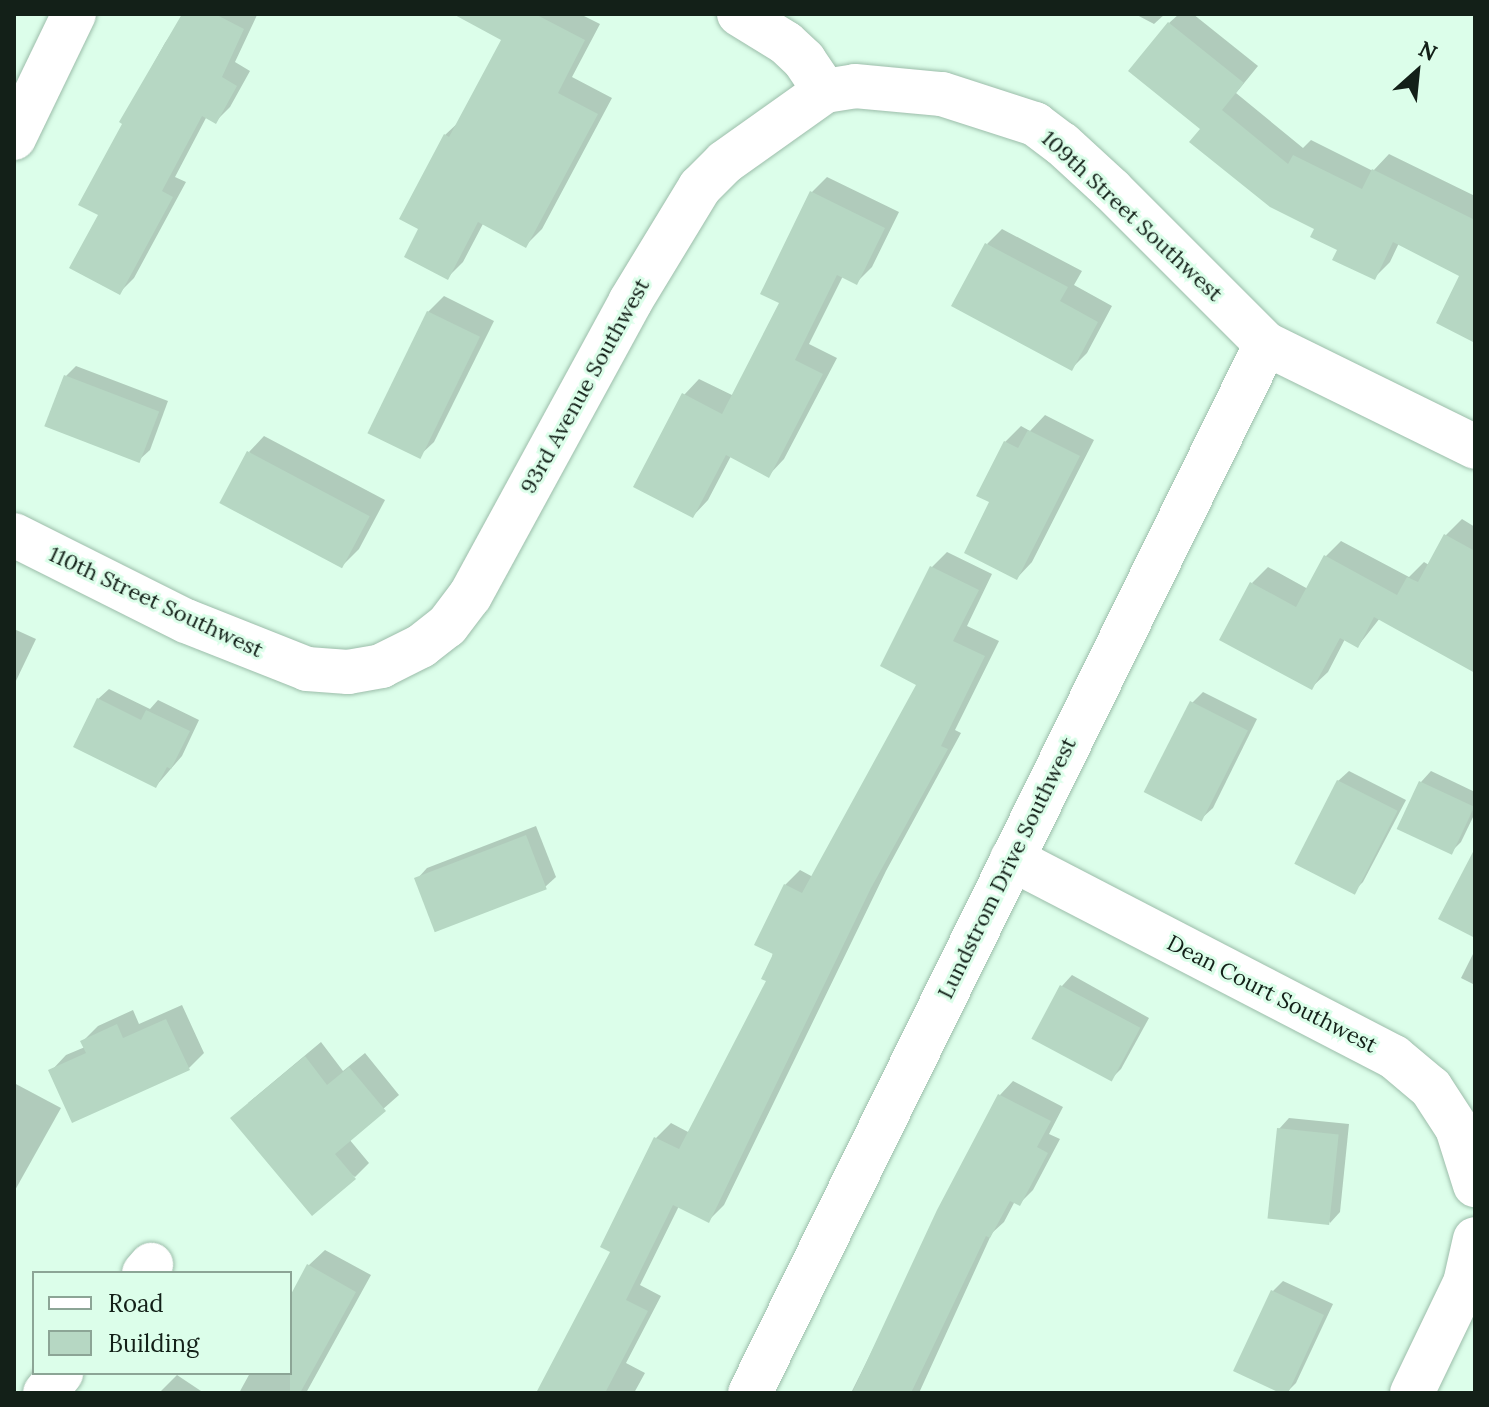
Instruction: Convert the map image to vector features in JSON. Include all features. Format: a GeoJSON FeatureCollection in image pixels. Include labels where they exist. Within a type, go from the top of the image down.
{"type":"FeatureCollection","features":[{"type":"Feature","properties":{"kind":"street"},"geometry":{"type":"LineString","coordinates":[[14,138],[74,14]]}},
{"type":"Feature","properties":{"kind":"street"},"geometry":{"type":"LineString","coordinates":[[739,14],[786,43],[804,60],[825,91]]}},
{"type":"Feature","properties":{"kind":"street","name":"109th Street Southwest"},"geometry":{"type":"LineString","coordinates":[[825,91],[855,86],[942,94],[1035,124],[1112,190],[1266,344],[1475,447]]}},
{"type":"Feature","properties":{"kind":"street","name":"93rd Avenue Southwest"},"geometry":{"type":"LineString","coordinates":[[348,672],[381,666],[421,646],[447,626],[470,596],[630,302],[700,187],[725,162],[825,91]]}},
{"type":"Feature","properties":{"kind":"street","name":"Lundstrom Drive Southwest"},"geometry":{"type":"LineString","coordinates":[[750,1393],[1266,344]]}},
{"type":"Feature","properties":{"kind":"street","name":"110th Street Southwest"},"geometry":{"type":"LineString","coordinates":[[14,535],[186,621],[260,652],[307,669],[348,672]]}},
{"type":"Feature","properties":{"kind":"street","name":"Dean Court Southwest"},"geometry":{"type":"LineString","coordinates":[[1012,859],[1394,1057],[1431,1088],[1457,1128],[1475,1185]]}},
{"type":"Feature","properties":{"kind":"street"},"geometry":{"type":"LineString","coordinates":[[1412,1393],[1465,1283],[1475,1239]]}},
{"type":"Feature","properties":{"kind":"street"},"geometry":{"type":"LineString","coordinates":[[45,1393],[59,1375]]}},
{"type":"Feature","properties":{"kind":"building"},"geometry":{"type":"Polygon","coordinates":[[[182,14],[215,14],[244,29],[222,77],[237,86],[216,124],[202,116],[162,191],[173,197],[120,295],[69,268],[98,215],[78,205],[122,124],[119,122],[182,14]]]}},
{"type":"Feature","properties":{"kind":"building"},"geometry":{"type":"Polygon","coordinates":[[[453,14],[535,14],[585,40],[558,93],[598,114],[526,248],[478,222],[448,280],[404,257],[418,229],[399,219],[444,134],[449,137],[501,40],[453,14]]]}},
{"type":"Feature","properties":{"kind":"building"},"geometry":{"type":"Polygon","coordinates":[[[1168,22],[1244,83],[1222,110],[1288,164],[1293,155],[1362,189],[1372,169],[1475,220],[1475,343],[1436,323],[1459,276],[1393,242],[1375,280],[1332,260],[1337,250],[1310,237],[1314,229],[1270,207],[1189,142],[1200,129],[1128,71],[1168,22]]]}},
{"type":"Feature","properties":{"kind":"building"},"geometry":{"type":"Polygon","coordinates":[[[810,191],[885,228],[857,285],[837,275],[795,360],[823,374],[769,478],[726,455],[693,518],[633,487],[682,393],[722,414],[779,303],[760,294],[810,191]]]}},
{"type":"Feature","properties":{"kind":"building"},"geometry":{"type":"Polygon","coordinates":[[[985,243],[1068,287],[1060,301],[1098,322],[1072,371],[951,306],[985,243]]]}},
{"type":"Feature","properties":{"kind":"building"},"geometry":{"type":"Polygon","coordinates":[[[427,311],[480,337],[420,459],[367,433],[427,311]]]}},
{"type":"Feature","properties":{"kind":"building"},"geometry":{"type":"Polygon","coordinates":[[[64,375],[159,412],[140,463],[44,426],[64,375]]]}},
{"type":"Feature","properties":{"kind":"building"},"geometry":{"type":"Polygon","coordinates":[[[1028,430],[1080,456],[1017,580],[964,553],[989,502],[976,496],[1004,441],[1018,448],[1028,430]]]}},
{"type":"Feature","properties":{"kind":"building"},"geometry":{"type":"Polygon","coordinates":[[[247,451],[370,516],[342,568],[219,503],[247,451]]]}},
{"type":"Feature","properties":{"kind":"building"},"geometry":{"type":"Polygon","coordinates":[[[1444,534],[1475,551],[1475,673],[1374,617],[1358,648],[1340,638],[1312,690],[1219,640],[1250,582],[1296,607],[1324,555],[1397,595],[1407,577],[1418,582],[1444,534]]]}},
{"type":"Feature","properties":{"kind":"building"},"geometry":{"type":"Polygon","coordinates":[[[930,566],[979,590],[953,641],[985,656],[941,746],[948,749],[871,888],[709,1223],[673,1205],[626,1300],[648,1311],[605,1393],[536,1393],[610,1252],[600,1247],[654,1137],[679,1149],[766,981],[761,979],[773,954],[754,945],[784,884],[802,893],[916,685],[880,666],[930,566]]]}},
{"type":"Feature","properties":{"kind":"building"},"geometry":{"type":"Polygon","coordinates":[[[97,698],[141,720],[146,710],[190,731],[171,769],[167,767],[156,788],[73,747],[97,698]]]}},
{"type":"Feature","properties":{"kind":"building"},"geometry":{"type":"Polygon","coordinates":[[[1190,701],[1248,731],[1202,821],[1144,792],[1190,701]]]}},
{"type":"Feature","properties":{"kind":"building"},"geometry":{"type":"Polygon","coordinates":[[[1337,780],[1398,811],[1355,895],[1294,864],[1337,780]]]}},
{"type":"Feature","properties":{"kind":"building"},"geometry":{"type":"Polygon","coordinates":[[[1419,781],[1474,807],[1452,855],[1397,829],[1419,781]]]}},
{"type":"Feature","properties":{"kind":"building"},"geometry":{"type":"Polygon","coordinates":[[[526,835],[547,889],[435,932],[414,878],[526,835]]]}},
{"type":"Feature","properties":{"kind":"building"},"geometry":{"type":"Polygon","coordinates":[[[1475,848],[1475,938],[1438,919],[1475,848]]]}},
{"type":"Feature","properties":{"kind":"building"},"geometry":{"type":"Polygon","coordinates":[[[1060,985],[1140,1028],[1112,1082],[1031,1039],[1060,985]]]}},
{"type":"Feature","properties":{"kind":"building"},"geometry":{"type":"Polygon","coordinates":[[[166,1019],[190,1070],[72,1123],[48,1070],[86,1053],[80,1041],[117,1024],[123,1038],[166,1019]]]}},
{"type":"Feature","properties":{"kind":"building"},"geometry":{"type":"Polygon","coordinates":[[[305,1056],[327,1085],[349,1067],[386,1111],[335,1154],[356,1179],[312,1216],[230,1118],[305,1056]]]}},
{"type":"Feature","properties":{"kind":"building"},"geometry":{"type":"Polygon","coordinates":[[[998,1094],[1051,1121],[1037,1147],[1048,1153],[1020,1206],[1010,1201],[990,1238],[986,1236],[911,1393],[852,1393],[937,1210],[998,1094]]]}},
{"type":"Feature","properties":{"kind":"building"},"geometry":{"type":"Polygon","coordinates":[[[1277,1128],[1339,1134],[1329,1225],[1267,1219],[1277,1128]]]}},
{"type":"Feature","properties":{"kind":"building"},"geometry":{"type":"Polygon","coordinates":[[[307,1264],[356,1292],[300,1393],[290,1393],[292,1292],[307,1264]]]}},
{"type":"Feature","properties":{"kind":"building"},"geometry":{"type":"Polygon","coordinates":[[[1271,1290],[1324,1315],[1288,1393],[1280,1393],[1233,1371],[1271,1290]]]}}]}
